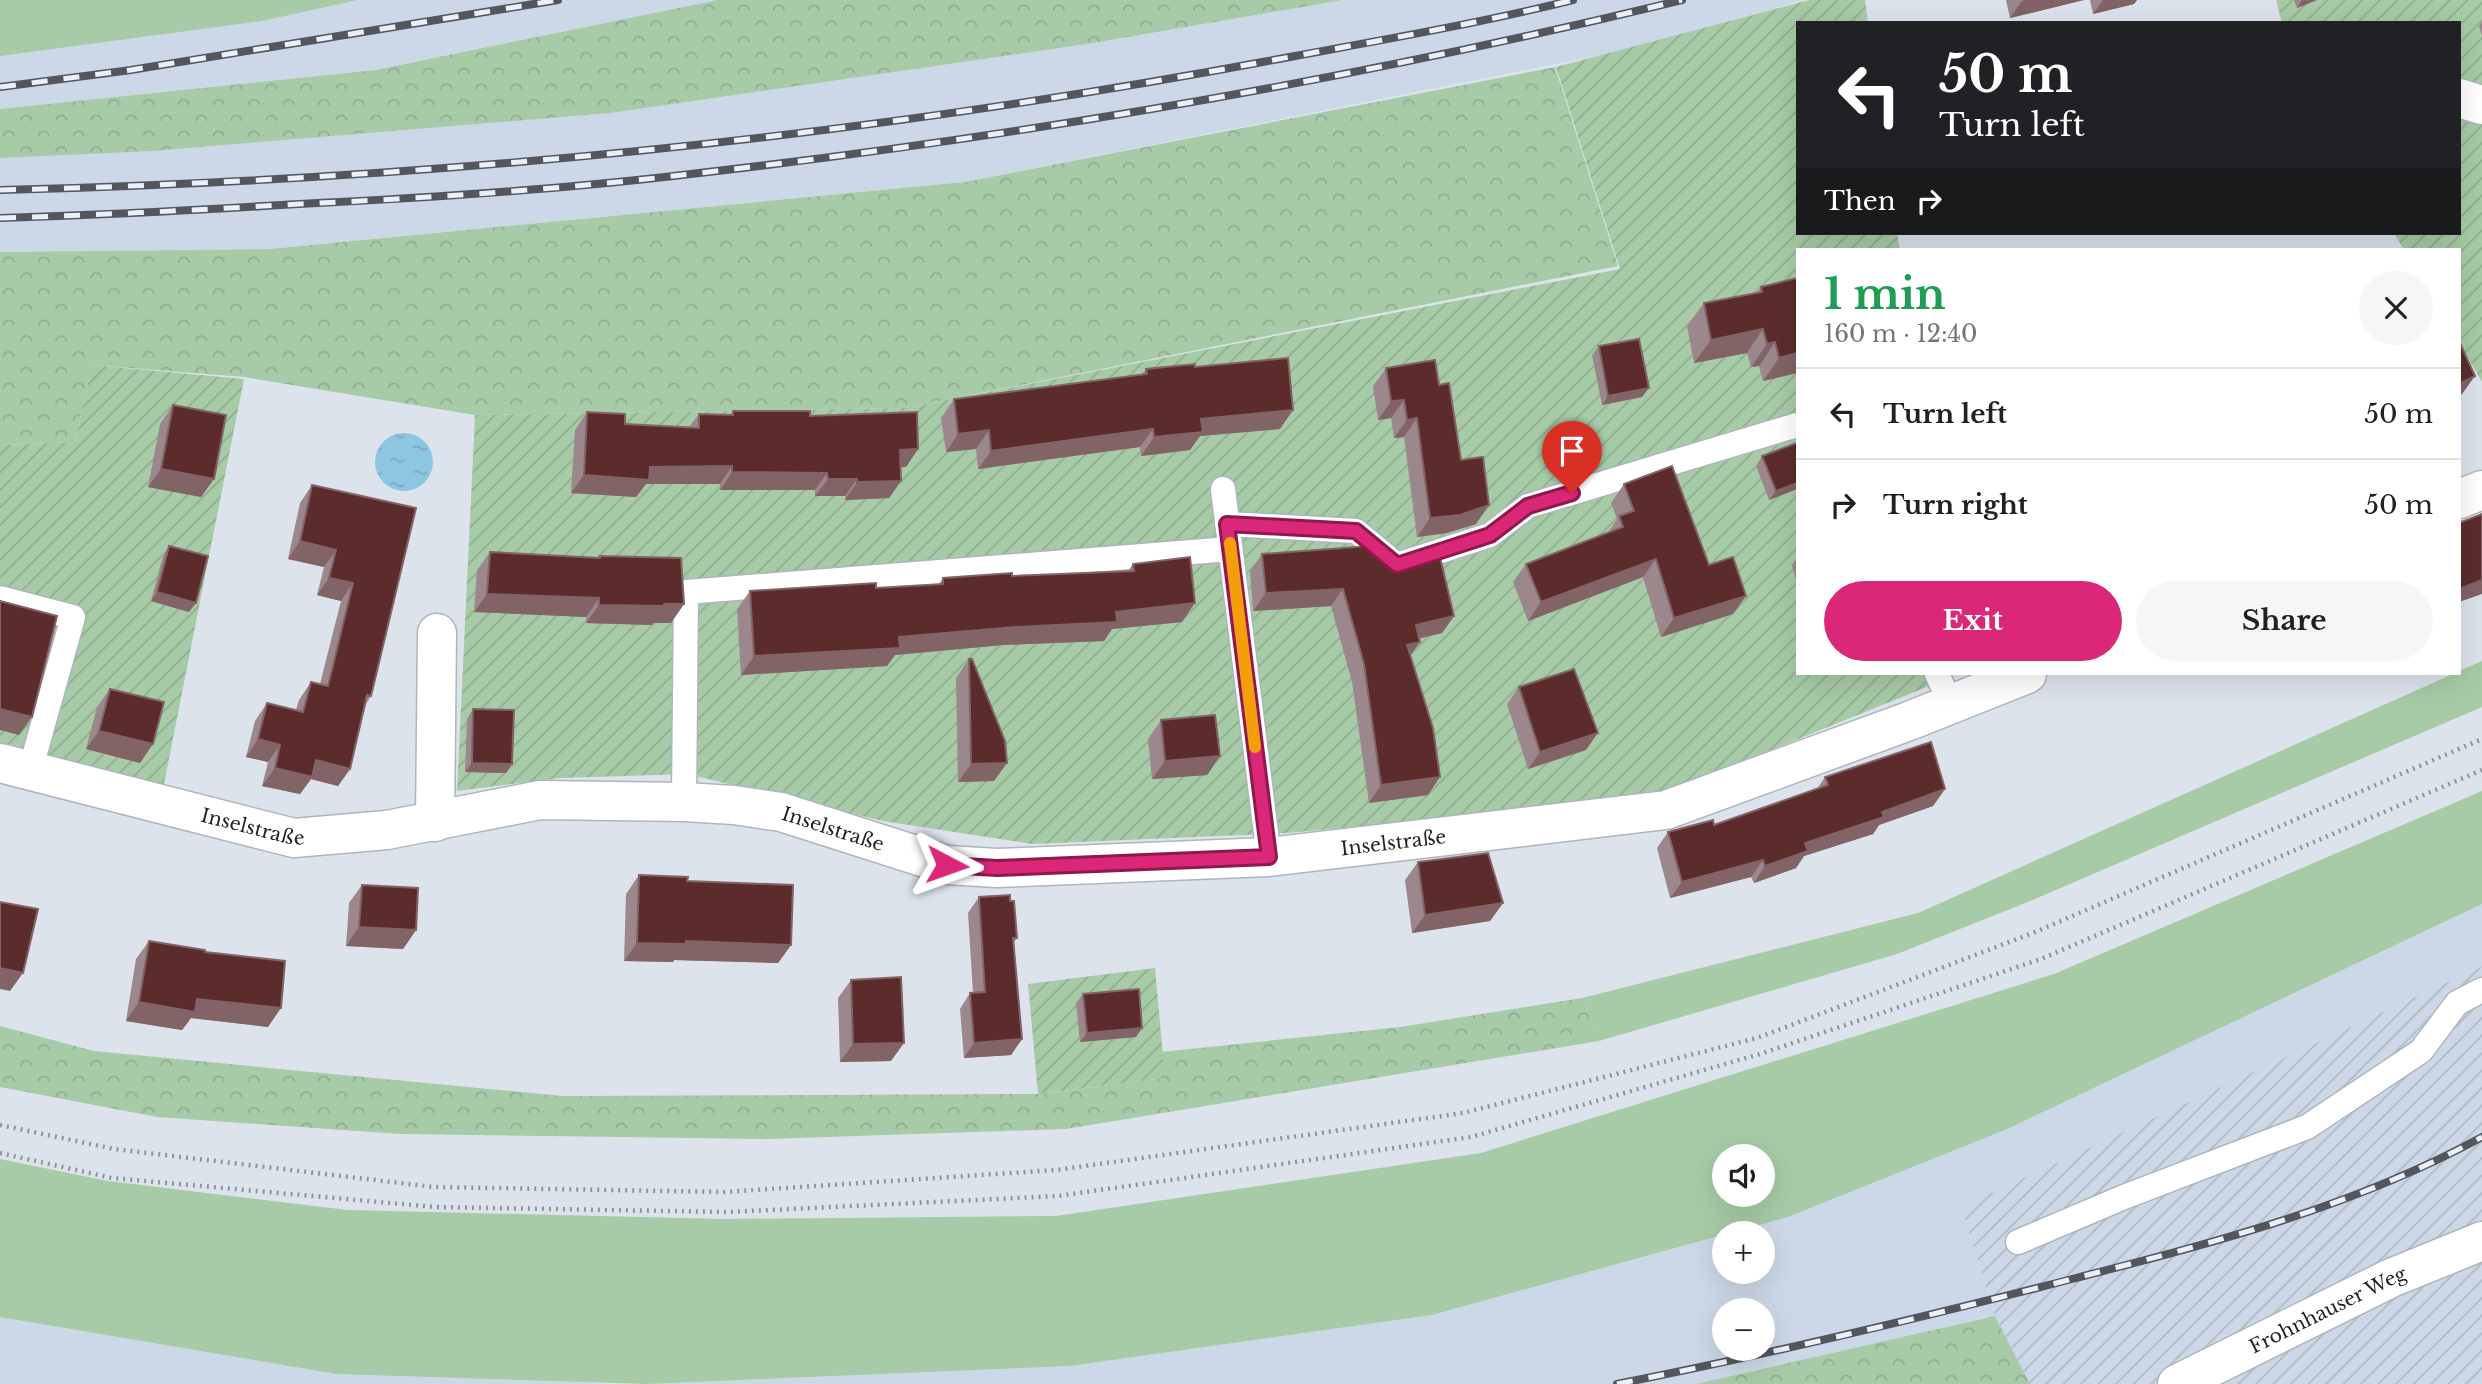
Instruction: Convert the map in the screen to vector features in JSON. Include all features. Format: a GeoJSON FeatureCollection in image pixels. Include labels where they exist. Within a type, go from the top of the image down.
{"type":"FeatureCollection","features":[{"type":"Feature","properties":{"kind":"street"},"geometry":{"type":"LineString","coordinates":[[2461,99],[2482,105]]}},
{"type":"Feature","properties":{"kind":"street"},"geometry":{"type":"LineString","coordinates":[[2461,498],[2482,490]]}},
{"type":"Feature","properties":{"kind":"street"},"geometry":{"type":"LineString","coordinates":[[435,822],[437,633]]}},
{"type":"Feature","properties":{"kind":"street","name":"Inselstraße"},"geometry":{"type":"LineString","coordinates":[[15,767],[294,838],[387,830],[540,800],[684,802],[734,805],[781,812],[947,865],[997,868],[1269,857],[1666,810],[1944,689],[2021,675]]}},
{"type":"Feature","properties":{"kind":"street","name":"Frohnhauser Weg"},"geometry":{"type":"LineString","coordinates":[[2177,1384],[2391,1278],[2482,1241]]}},
{"type":"Feature","properties":{"kind":"lane"},"geometry":{"type":"LineString","coordinates":[[684,802],[686,592],[1229,536],[1356,531],[1397,565],[1490,535],[1528,506],[1796,425]]}},
{"type":"Feature","properties":{"kind":"lane"},"geometry":{"type":"LineString","coordinates":[[1223,489],[1269,857]]}},
{"type":"Feature","properties":{"kind":"lane"},"geometry":{"type":"LineString","coordinates":[[0,598],[73,617],[15,767]]}},
{"type":"Feature","properties":{"kind":"lane"},"geometry":{"type":"LineString","coordinates":[[2018,1242],[2124,1197],[2307,1127],[2421,1051],[2457,1003],[2482,990]]}},
{"type":"Feature","properties":{"kind":"path"},"geometry":{"type":"LineString","coordinates":[[0,1125],[114,1149],[433,1187],[725,1192],[1056,1170],[1463,1113],[1757,1038],[2033,933],[2482,739]]}},
{"type":"Feature","properties":{"kind":"path"},"geometry":{"type":"LineString","coordinates":[[0,1153],[112,1178],[435,1207],[729,1212],[1058,1196],[1471,1137],[1760,1054],[2042,959],[2482,770]]}},
{"type":"Feature","properties":{"kind":"shaded area"},"geometry":{"type":"Polygon","coordinates":[[[0,0],[1803,0],[1646,46],[965,182],[270,249],[0,252],[0,0]]]}},
{"type":"Feature","properties":{"kind":"shaded area"},"geometry":{"type":"Polygon","coordinates":[[[2482,904],[2482,966],[1961,1207],[1995,1316],[1696,1384],[646,1384],[1070,1366],[1432,1315],[1712,1238],[1712,1284],[1775,1284],[1774,1221],[2005,1130],[2482,904]]]}},
{"type":"Feature","properties":{"kind":"shaded area"},"geometry":{"type":"Polygon","coordinates":[[[2482,966],[2482,1384],[2030,1384],[1995,1316],[1961,1207],[2482,966]]]}},
{"type":"Feature","properties":{"kind":"shaded area"},"geometry":{"type":"Polygon","coordinates":[[[0,1304],[603,1384],[0,1384],[0,1304]]]}},
{"type":"Feature","properties":{"kind":"green space"},"geometry":{"type":"Polygon","coordinates":[[[0,0],[357,0],[262,21],[0,56],[0,0]]]}},
{"type":"Feature","properties":{"kind":"green space"},"geometry":{"type":"Polygon","coordinates":[[[718,0],[1342,0],[1087,44],[610,113],[152,151],[0,158],[0,109],[376,70],[718,0]]]}},
{"type":"Feature","properties":{"kind":"green space"},"geometry":{"type":"Polygon","coordinates":[[[1809,0],[1865,0],[1868,21],[1796,21],[1796,235],[1897,235],[1900,248],[1796,248],[1796,675],[1936,675],[1939,682],[1650,799],[1287,833],[1032,844],[883,821],[687,774],[560,778],[457,791],[475,415],[905,408],[1620,269],[1556,67],[1809,0]]]}},
{"type":"Feature","properties":{"kind":"green space"},"geometry":{"type":"Polygon","coordinates":[[[2276,0],[2482,0],[2482,382],[2461,345],[2461,248],[2403,248],[2395,235],[2461,235],[2461,21],[2281,21],[2276,0]]]}},
{"type":"Feature","properties":{"kind":"green space"},"geometry":{"type":"Polygon","coordinates":[[[1555,67],[1618,266],[905,408],[475,415],[244,377],[92,365],[75,442],[0,445],[0,252],[270,249],[965,182],[1555,67]]]}},
{"type":"Feature","properties":{"kind":"green space"},"geometry":{"type":"Polygon","coordinates":[[[92,365],[244,379],[163,789],[0,747],[0,445],[75,442],[92,365]]]}},
{"type":"Feature","properties":{"kind":"green space"},"geometry":{"type":"Polygon","coordinates":[[[2482,661],[2482,707],[2023,904],[1897,954],[1599,1041],[1582,998],[1918,913],[2451,675],[2461,675],[2461,670],[2482,661]]]}},
{"type":"Feature","properties":{"kind":"green space"},"geometry":{"type":"Polygon","coordinates":[[[2482,791],[2482,904],[2005,1130],[1788,1217],[1773,1221],[1712,1221],[1712,1238],[1432,1315],[1070,1366],[646,1384],[337,1374],[0,1317],[0,1159],[108,1181],[348,1210],[722,1219],[1056,1216],[1481,1153],[2054,974],[2482,791]]]}},
{"type":"Feature","properties":{"kind":"green space"},"geometry":{"type":"Polygon","coordinates":[[[1155,968],[1165,1078],[1038,1094],[1028,984],[1155,968]]]}},
{"type":"Feature","properties":{"kind":"green space"},"geometry":{"type":"Polygon","coordinates":[[[1582,998],[1599,1041],[1066,1129],[769,1139],[400,1134],[157,1117],[0,1087],[0,1026],[94,1051],[562,1096],[1038,1094],[1165,1078],[1161,1052],[1400,1027],[1582,998]]]}},
{"type":"Feature","properties":{"kind":"green space"},"geometry":{"type":"Polygon","coordinates":[[[1995,1316],[2030,1384],[1696,1384],[1995,1316]]]}},
{"type":"Feature","properties":{"kind":"water"},"geometry":{"type":"Polygon","coordinates":[[[404,433],[415,435],[428,446],[433,462],[431,473],[420,486],[404,491],[393,489],[380,478],[375,462],[377,451],[388,438],[404,433]]]}},
{"type":"Feature","properties":{"kind":"building"},"geometry":{"type":"Polygon","coordinates":[[[1796,278],[1796,353],[1779,358],[1775,342],[1767,344],[1763,329],[1711,340],[1704,303],[1762,292],[1761,287],[1796,278]]]}},
{"type":"Feature","properties":{"kind":"building"},"geometry":{"type":"Polygon","coordinates":[[[1639,339],[1649,388],[1608,396],[1599,346],[1639,339]]]}},
{"type":"Feature","properties":{"kind":"building"},"geometry":{"type":"Polygon","coordinates":[[[2461,345],[2475,376],[2461,383],[2461,345]]]}},
{"type":"Feature","properties":{"kind":"building"},"geometry":{"type":"Polygon","coordinates":[[[1288,358],[1293,410],[1201,419],[1203,432],[1154,437],[1153,429],[991,451],[989,430],[958,434],[954,399],[1147,374],[1146,369],[1288,358]]]}},
{"type":"Feature","properties":{"kind":"building"},"geometry":{"type":"Polygon","coordinates":[[[1435,360],[1439,385],[1449,383],[1461,460],[1483,457],[1489,505],[1460,515],[1430,518],[1417,418],[1407,420],[1404,400],[1391,401],[1386,368],[1435,360]]]}},
{"type":"Feature","properties":{"kind":"building"},"geometry":{"type":"Polygon","coordinates":[[[173,405],[226,415],[214,479],[161,469],[173,405]]]}},
{"type":"Feature","properties":{"kind":"building"},"geometry":{"type":"Polygon","coordinates":[[[733,411],[810,411],[810,416],[917,412],[918,449],[900,450],[901,481],[857,482],[857,479],[828,479],[827,473],[732,472],[732,466],[650,467],[649,480],[584,475],[587,412],[625,414],[625,424],[699,428],[699,414],[733,415],[733,411]]]}},
{"type":"Feature","properties":{"kind":"building"},"geometry":{"type":"Polygon","coordinates":[[[1796,443],[1796,483],[1776,491],[1762,456],[1796,443]]]}},
{"type":"Feature","properties":{"kind":"building"},"geometry":{"type":"Polygon","coordinates":[[[1672,466],[1709,565],[1733,557],[1746,596],[1674,618],[1656,559],[1541,602],[1526,564],[1623,527],[1619,516],[1634,511],[1624,484],[1672,466]]]}},
{"type":"Feature","properties":{"kind":"building"},"geometry":{"type":"Polygon","coordinates":[[[312,485],[416,508],[371,696],[367,695],[350,769],[316,760],[312,777],[275,768],[280,745],[258,739],[267,703],[303,712],[311,682],[328,686],[353,583],[329,578],[336,550],[300,541],[312,485]]]}},
{"type":"Feature","properties":{"kind":"building"},"geometry":{"type":"Polygon","coordinates":[[[2482,514],[2482,580],[2461,588],[2461,522],[2482,514]]]}},
{"type":"Feature","properties":{"kind":"building"},"geometry":{"type":"Polygon","coordinates":[[[1383,545],[1407,562],[1439,553],[1454,616],[1416,625],[1420,642],[1407,645],[1433,728],[1440,777],[1381,785],[1364,664],[1343,589],[1266,593],[1262,554],[1383,545]]]}},
{"type":"Feature","properties":{"kind":"building"},"geometry":{"type":"Polygon","coordinates":[[[169,546],[208,556],[196,603],[157,592],[169,546]]]}},
{"type":"Feature","properties":{"kind":"building"},"geometry":{"type":"Polygon","coordinates":[[[490,552],[600,558],[681,558],[684,604],[599,605],[599,598],[487,594],[490,552]]]}},
{"type":"Feature","properties":{"kind":"building"},"geometry":{"type":"Polygon","coordinates":[[[1190,557],[1195,603],[1116,612],[1117,622],[899,637],[900,648],[754,656],[750,591],[876,583],[876,588],[943,584],[943,578],[1012,573],[1012,576],[1134,571],[1133,564],[1190,557]]]}},
{"type":"Feature","properties":{"kind":"building"},"geometry":{"type":"Polygon","coordinates":[[[0,601],[57,616],[32,717],[0,709],[0,601]]]}},
{"type":"Feature","properties":{"kind":"building"},"geometry":{"type":"Polygon","coordinates":[[[969,659],[972,659],[1005,741],[1007,763],[971,764],[969,659]]]}},
{"type":"Feature","properties":{"kind":"building"},"geometry":{"type":"Polygon","coordinates":[[[1574,669],[1598,733],[1540,752],[1519,687],[1574,669]]]}},
{"type":"Feature","properties":{"kind":"building"},"geometry":{"type":"Polygon","coordinates":[[[110,689],[164,702],[153,744],[99,731],[110,689]]]}},
{"type":"Feature","properties":{"kind":"building"},"geometry":{"type":"Polygon","coordinates":[[[473,709],[514,710],[512,764],[472,763],[473,709]]]}},
{"type":"Feature","properties":{"kind":"building"},"geometry":{"type":"Polygon","coordinates":[[[1215,715],[1220,756],[1165,761],[1161,720],[1215,715]]]}},
{"type":"Feature","properties":{"kind":"building"},"geometry":{"type":"Polygon","coordinates":[[[1931,742],[1945,789],[1882,812],[1884,817],[1805,843],[1808,851],[1765,866],[1763,860],[1682,882],[1668,832],[1713,820],[1714,825],[1828,785],[1825,777],[1931,742]]]}},
{"type":"Feature","properties":{"kind":"building"},"geometry":{"type":"Polygon","coordinates":[[[1488,853],[1503,903],[1425,915],[1418,862],[1488,853]]]}},
{"type":"Feature","properties":{"kind":"building"},"geometry":{"type":"Polygon","coordinates":[[[639,875],[688,877],[687,881],[793,885],[791,945],[686,941],[686,944],[637,943],[639,875]]]}},
{"type":"Feature","properties":{"kind":"building"},"geometry":{"type":"Polygon","coordinates":[[[362,885],[418,888],[416,930],[359,927],[362,885]]]}},
{"type":"Feature","properties":{"kind":"building"},"geometry":{"type":"Polygon","coordinates":[[[1010,895],[1010,901],[1014,901],[1017,938],[1013,938],[1022,1039],[974,1043],[970,993],[985,992],[979,897],[1010,895]]]}},
{"type":"Feature","properties":{"kind":"building"},"geometry":{"type":"Polygon","coordinates":[[[0,902],[38,909],[23,973],[0,968],[0,902]]]}},
{"type":"Feature","properties":{"kind":"building"},"geometry":{"type":"Polygon","coordinates":[[[149,941],[205,952],[285,961],[281,1008],[197,999],[195,1012],[139,1002],[149,941]]]}},
{"type":"Feature","properties":{"kind":"building"},"geometry":{"type":"Polygon","coordinates":[[[901,977],[904,1043],[853,1044],[851,980],[901,977]]]}},
{"type":"Feature","properties":{"kind":"building"},"geometry":{"type":"Polygon","coordinates":[[[1139,989],[1142,1028],[1087,1033],[1083,994],[1139,989]]]}},
{"type":"Feature","properties":{"kind":"railway"},"geometry":{"type":"LineString","coordinates":[[0,87],[131,70],[558,0]]}},
{"type":"Feature","properties":{"kind":"railway"},"geometry":{"type":"LineString","coordinates":[[0,190],[319,177],[637,151],[795,133],[1111,89],[1421,33],[1573,0]]}},
{"type":"Feature","properties":{"kind":"railway"},"geometry":{"type":"LineString","coordinates":[[0,218],[490,193],[808,160],[1060,124],[1310,81],[1682,0]]}},
{"type":"Feature","properties":{"kind":"railway"},"geometry":{"type":"LineString","coordinates":[[1617,1384],[1902,1321],[2230,1237],[2384,1184],[2482,1137]]}},
{"type":"Feature","properties":{"kind":"slow traffic"},"geometry":{"type":"LineString","coordinates":[[1230,543],[1255,747]]}},
{"type":"Feature","properties":{"kind":"route"},"geometry":{"type":"LineString","coordinates":[[947,865],[997,868],[1269,857],[1227,524],[1356,531],[1397,565],[1490,535],[1528,506],[1572,493]]}}]}
